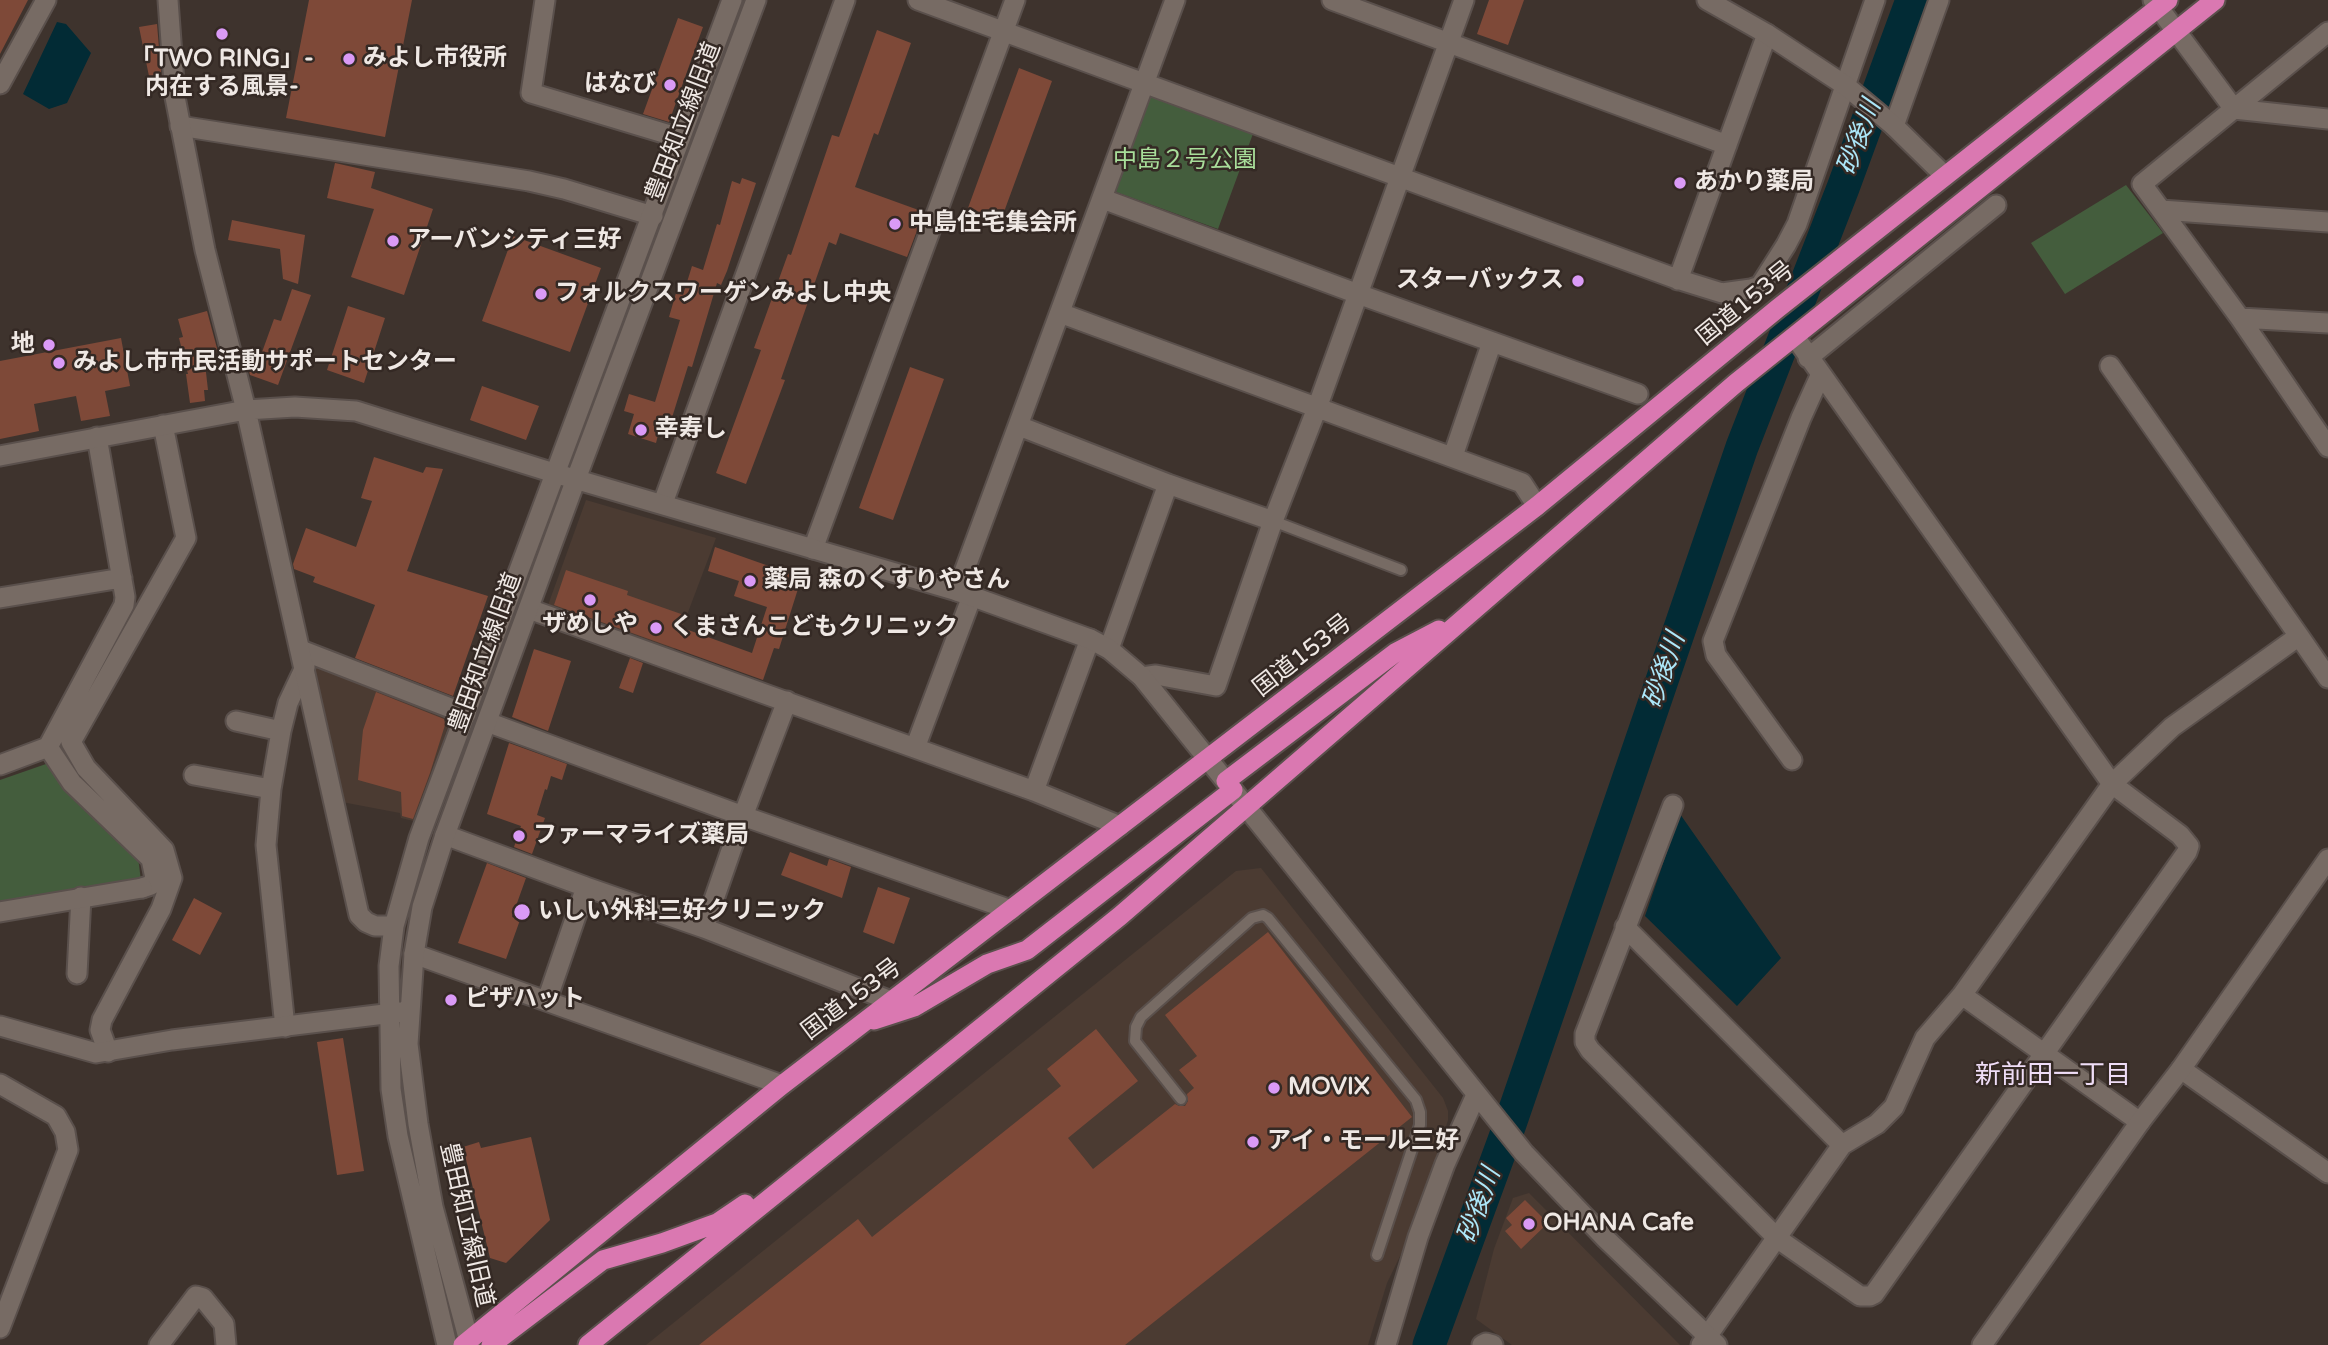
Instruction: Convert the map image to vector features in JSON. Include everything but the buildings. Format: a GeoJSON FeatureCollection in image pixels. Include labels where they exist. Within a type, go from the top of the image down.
{"type":"FeatureCollection","features":[{"type":"Feature","properties":{"kind":"highway"},"geometry":{"type":"LineString","coordinates":[[588,1345],[1120,916],[1726,392],[2215,0]]}},
{"type":"Feature","properties":{"kind":"highway","name":"国道153号"},"geometry":{"type":"LineString","coordinates":[[467,1343],[782,1084],[1538,506],[1777,309],[2160,2]]}},
{"type":"Feature","properties":{"kind":"highway"},"geometry":{"type":"LineString","coordinates":[[860,1025],[914,1007],[987,964],[1027,950],[1395,653],[1471,613]]}},
{"type":"Feature","properties":{"kind":"highway"},"geometry":{"type":"LineString","coordinates":[[491,1345],[603,1260],[717,1223],[845,1138]]}},
{"type":"Feature","properties":{"kind":"street"},"geometry":{"type":"LineString","coordinates":[[0,84],[5,63],[46,0]]}},
{"type":"Feature","properties":{"kind":"street"},"geometry":{"type":"LineString","coordinates":[[168,0],[175,97],[205,250],[246,410],[359,915],[375,926],[394,926]]}},
{"type":"Feature","properties":{"kind":"street"},"geometry":{"type":"LineString","coordinates":[[545,0],[531,93],[680,138]]}},
{"type":"Feature","properties":{"kind":"street","name":"豊田知立線旧道"},"geometry":{"type":"LineString","coordinates":[[467,1343],[433,1207],[410,1057],[389,966],[394,926],[419,838],[733,0]]}},
{"type":"Feature","properties":{"kind":"street","name":"豊田知立線旧道"},"geometry":{"type":"LineString","coordinates":[[447,1345],[398,1136],[391,1089],[399,1013],[414,954],[422,907],[445,835],[576,479],[756,0]]}},
{"type":"Feature","properties":{"kind":"street"},"geometry":{"type":"LineString","coordinates":[[663,503],[845,0]]}},
{"type":"Feature","properties":{"kind":"street"},"geometry":{"type":"LineString","coordinates":[[918,0],[1678,280],[1722,293],[1760,286],[1797,224],[1875,0]]}},
{"type":"Feature","properties":{"kind":"street"},"geometry":{"type":"LineString","coordinates":[[813,549],[1015,0]]}},
{"type":"Feature","properties":{"kind":"street"},"geometry":{"type":"LineString","coordinates":[[915,748],[1019,426],[1175,0]]}},
{"type":"Feature","properties":{"kind":"street"},"geometry":{"type":"LineString","coordinates":[[1332,0],[1727,145]]}},
{"type":"Feature","properties":{"kind":"street"},"geometry":{"type":"LineString","coordinates":[[1142,677],[1156,675],[1216,686],[1273,521],[1317,408],[1464,0]]}},
{"type":"Feature","properties":{"kind":"street"},"geometry":{"type":"LineString","coordinates":[[1707,0],[1767,34],[1846,86],[1894,126],[1945,176]]}},
{"type":"Feature","properties":{"kind":"street"},"geometry":{"type":"LineString","coordinates":[[1894,126],[1939,0]]}},
{"type":"Feature","properties":{"kind":"street"},"geometry":{"type":"LineString","coordinates":[[2160,2],[2234,108],[2328,118]]}},
{"type":"Feature","properties":{"kind":"street"},"geometry":{"type":"LineString","coordinates":[[2328,32],[2141,184],[2318,419],[2328,447]]}},
{"type":"Feature","properties":{"kind":"street"},"geometry":{"type":"LineString","coordinates":[[1678,280],[1767,34]]}},
{"type":"Feature","properties":{"kind":"street"},"geometry":{"type":"LineString","coordinates":[[180,126],[529,181],[653,216]]}},
{"type":"Feature","properties":{"kind":"street"},"geometry":{"type":"LineString","coordinates":[[1103,199],[1357,294],[1638,394]]}},
{"type":"Feature","properties":{"kind":"street"},"geometry":{"type":"LineString","coordinates":[[1808,358],[1996,205]]}},
{"type":"Feature","properties":{"kind":"street"},"geometry":{"type":"LineString","coordinates":[[2161,210],[2328,222]]}},
{"type":"Feature","properties":{"kind":"street"},"geometry":{"type":"LineString","coordinates":[[1760,286],[1777,309]]}},
{"type":"Feature","properties":{"kind":"street"},"geometry":{"type":"LineString","coordinates":[[1060,313],[1522,483],[1538,506]]}},
{"type":"Feature","properties":{"kind":"street"},"geometry":{"type":"LineString","coordinates":[[2240,318],[2328,323]]}},
{"type":"Feature","properties":{"kind":"street"},"geometry":{"type":"LineString","coordinates":[[1673,805],[1585,1034],[1585,1042],[1778,1239],[1860,1296],[1874,1294],[2189,846],[2180,835],[2112,784],[1820,376],[1795,337]]}},
{"type":"Feature","properties":{"kind":"street"},"geometry":{"type":"LineString","coordinates":[[1453,456],[1492,342]]}},
{"type":"Feature","properties":{"kind":"street"},"geometry":{"type":"LineString","coordinates":[[2110,366],[2328,678]]}},
{"type":"Feature","properties":{"kind":"street"},"geometry":{"type":"LineString","coordinates":[[1792,760],[1716,655],[1713,641],[1820,376]]}},
{"type":"Feature","properties":{"kind":"street"},"geometry":{"type":"LineString","coordinates":[[0,456],[246,410],[295,407],[356,411],[554,473],[965,593],[1090,639],[1109,649],[1142,677],[1524,1153],[1708,1342],[1842,1145],[1877,1124],[1894,1107],[1926,1038],[1962,995],[2112,784],[2172,727],[2299,636]]}},
{"type":"Feature","properties":{"kind":"street"},"geometry":{"type":"LineString","coordinates":[[108,1052],[100,1030],[102,1020],[161,909],[172,878],[164,850],[86,768],[71,742],[186,538],[163,425]]}},
{"type":"Feature","properties":{"kind":"street"},"geometry":{"type":"LineString","coordinates":[[1019,426],[1168,484],[1273,521]]}},
{"type":"Feature","properties":{"kind":"street"},"geometry":{"type":"LineString","coordinates":[[0,765],[48,747],[124,605],[125,597],[97,437]]}},
{"type":"Feature","properties":{"kind":"street"},"geometry":{"type":"LineString","coordinates":[[1109,649],[1168,484]]}},
{"type":"Feature","properties":{"kind":"street"},"geometry":{"type":"LineString","coordinates":[[0,598],[122,579]]}},
{"type":"Feature","properties":{"kind":"street"},"geometry":{"type":"LineString","coordinates":[[529,609],[1034,791],[1120,826]]}},
{"type":"Feature","properties":{"kind":"street"},"geometry":{"type":"LineString","coordinates":[[1034,791],[1090,639]]}},
{"type":"Feature","properties":{"kind":"street"},"geometry":{"type":"LineString","coordinates":[[303,659],[466,714]]}},
{"type":"Feature","properties":{"kind":"street"},"geometry":{"type":"LineString","coordinates":[[285,1027],[266,845],[271,789],[281,730],[303,659]]}},
{"type":"Feature","properties":{"kind":"street"},"geometry":{"type":"LineString","coordinates":[[704,929],[787,701]]}},
{"type":"Feature","properties":{"kind":"street"},"geometry":{"type":"LineString","coordinates":[[236,721],[281,730]]}},
{"type":"Feature","properties":{"kind":"street"},"geometry":{"type":"LineString","coordinates":[[487,722],[743,816],[1011,909]]}},
{"type":"Feature","properties":{"kind":"street"},"geometry":{"type":"LineString","coordinates":[[0,912],[142,888],[151,885],[155,878],[151,859],[72,783],[48,747]]}},
{"type":"Feature","properties":{"kind":"street"},"geometry":{"type":"LineString","coordinates":[[194,775],[271,789]]}},
{"type":"Feature","properties":{"kind":"street"},"geometry":{"type":"LineString","coordinates":[[445,835],[704,929],[891,1001]]}},
{"type":"Feature","properties":{"kind":"street"},"geometry":{"type":"LineString","coordinates":[[1982,1345],[2328,859]]}},
{"type":"Feature","properties":{"kind":"street"},"geometry":{"type":"LineString","coordinates":[[547,1000],[586,887]]}},
{"type":"Feature","properties":{"kind":"street"},"geometry":{"type":"LineString","coordinates":[[77,974],[81,897]]}},
{"type":"Feature","properties":{"kind":"street"},"geometry":{"type":"LineString","coordinates":[[1625,927],[1842,1145]]}},
{"type":"Feature","properties":{"kind":"street"},"geometry":{"type":"LineString","coordinates":[[414,954],[782,1084]]}},
{"type":"Feature","properties":{"kind":"street"},"geometry":{"type":"LineString","coordinates":[[1962,995],[2140,1122]]}},
{"type":"Feature","properties":{"kind":"street"},"geometry":{"type":"LineString","coordinates":[[0,1026],[84,1052],[108,1052],[172,1040],[399,1013]]}},
{"type":"Feature","properties":{"kind":"street"},"geometry":{"type":"LineString","coordinates":[[2181,1069],[2328,1173]]}},
{"type":"Feature","properties":{"kind":"street"},"geometry":{"type":"LineString","coordinates":[[0,1084],[56,1116],[65,1132],[68,1150],[0,1328]]}},
{"type":"Feature","properties":{"kind":"street"},"geometry":{"type":"LineString","coordinates":[[1386,1345],[1418,1237],[1445,1164],[1476,1096]]}},
{"type":"Feature","properties":{"kind":"street"},"geometry":{"type":"LineString","coordinates":[[159,1345],[196,1296],[203,1298],[224,1324],[226,1345]]}},
{"type":"Feature","properties":{"kind":"street"},"geometry":{"type":"LineString","coordinates":[[1482,1345],[1493,1345]]}},
{"type":"Feature","properties":{"kind":"lane"},"geometry":{"type":"LineString","coordinates":[[1273,521],[1401,570]]}},
{"type":"Feature","properties":{"kind":"lane"},"geometry":{"type":"LineString","coordinates":[[1181,1099],[1135,1041],[1136,1027],[1141,1017],[1252,918],[1263,915],[1416,1100],[1420,1125],[1377,1255]]}},
{"type":"Feature","properties":{"kind":"shaded area"},"geometry":{"type":"Polygon","coordinates":[[[586,500],[716,538],[673,652],[547,608],[586,500]]]}},
{"type":"Feature","properties":{"kind":"shaded area"},"geometry":{"type":"Polygon","coordinates":[[[313,664],[451,716],[418,822],[401,818],[400,813],[342,802],[313,664]]]}},
{"type":"Feature","properties":{"kind":"shaded area"},"geometry":{"type":"Polygon","coordinates":[[[1261,868],[1443,1098],[1448,1111],[1448,1120],[1415,1225],[1387,1283],[1368,1345],[646,1345],[1236,871],[1261,868]]]}},
{"type":"Feature","properties":{"kind":"shaded area"},"geometry":{"type":"Polygon","coordinates":[[[1529,1193],[1680,1345],[1512,1345],[1476,1319],[1494,1249],[1513,1198],[1529,1193]]]}},
{"type":"Feature","properties":{"kind":"green space","name":"中島２号公園"},"geometry":{"type":"Polygon","coordinates":[[[1152,93],[1254,131],[1218,229],[1116,192],[1152,93]]]}},
{"type":"Feature","properties":{"kind":"green space"},"geometry":{"type":"Polygon","coordinates":[[[2126,185],[2163,233],[2065,294],[2031,243],[2126,185]]]}},
{"type":"Feature","properties":{"kind":"green space"},"geometry":{"type":"Polygon","coordinates":[[[46,764],[138,857],[141,881],[0,905],[0,780],[46,764]]]}},
{"type":"Feature","properties":{"kind":"water"},"geometry":{"type":"Polygon","coordinates":[[[57,22],[66,24],[91,53],[67,103],[49,109],[23,94],[57,22]]]}},
{"type":"Feature","properties":{"kind":"water"},"geometry":{"type":"Polygon","coordinates":[[[1680,814],[1781,958],[1737,1006],[1645,916],[1680,814]]]}},
{"type":"Feature","properties":{"kind":"waterway","name":"砂後川"},"geometry":{"type":"LineString","coordinates":[[1429,1345],[1510,1124],[1742,447],[1843,188],[1912,0]]}},
{"type":"Feature","properties":{"kind":"place","name":"「TWO RING」- 内在する風景-"},"geometry":{"type":"Point","coordinates":[222,34]}},
{"type":"Feature","properties":{"kind":"place","name":"みよし市役所"},"geometry":{"type":"Point","coordinates":[349,59]}},
{"type":"Feature","properties":{"kind":"place","name":"はなび"},"geometry":{"type":"Point","coordinates":[670,85]}},
{"type":"Feature","properties":{"kind":"place","name":"あかり薬局"},"geometry":{"type":"Point","coordinates":[1680,183]}},
{"type":"Feature","properties":{"kind":"place","name":"中島住宅集会所"},"geometry":{"type":"Point","coordinates":[895,224]}},
{"type":"Feature","properties":{"kind":"place","name":"アーバンシティ三好"},"geometry":{"type":"Point","coordinates":[393,241]}},
{"type":"Feature","properties":{"kind":"place","name":"スターバックス"},"geometry":{"type":"Point","coordinates":[1578,281]}},
{"type":"Feature","properties":{"kind":"place","name":"フォルクスワーゲンみよし中央"},"geometry":{"type":"Point","coordinates":[541,294]}},
{"type":"Feature","properties":{"kind":"place","name":"地"},"geometry":{"type":"Point","coordinates":[49,345]}},
{"type":"Feature","properties":{"kind":"place","name":"みよし市市民活動サポートセンター"},"geometry":{"type":"Point","coordinates":[59,363]}},
{"type":"Feature","properties":{"kind":"place","name":"幸寿し"},"geometry":{"type":"Point","coordinates":[641,430]}},
{"type":"Feature","properties":{"kind":"place","name":"薬局 森のくすりやさん"},"geometry":{"type":"Point","coordinates":[750,581]}},
{"type":"Feature","properties":{"kind":"place","name":"ザめしや"},"geometry":{"type":"Point","coordinates":[590,600]}},
{"type":"Feature","properties":{"kind":"place","name":"くまさんこどもクリニック"},"geometry":{"type":"Point","coordinates":[656,628]}},
{"type":"Feature","properties":{"kind":"place","name":"ファーマライズ薬局"},"geometry":{"type":"Point","coordinates":[519,836]}},
{"type":"Feature","properties":{"kind":"place","name":"いしい外科三好クリニック"},"geometry":{"type":"Point","coordinates":[522,912]}},
{"type":"Feature","properties":{"kind":"place","name":"ピザハット"},"geometry":{"type":"Point","coordinates":[451,1000]}},
{"type":"Feature","properties":{"kind":"place","name":"MOVIX"},"geometry":{"type":"Point","coordinates":[1274,1088]}},
{"type":"Feature","properties":{"kind":"place","name":"アイ・モール三好"},"geometry":{"type":"Point","coordinates":[1253,1142]}},
{"type":"Feature","properties":{"kind":"place","name":"OHANA Cafe"},"geometry":{"type":"Point","coordinates":[1529,1224]}},
{"type":"Feature","properties":{"kind":"district","name":"新前田一丁目"},"geometry":{"type":"Point","coordinates":[2053,1076]}}]}
